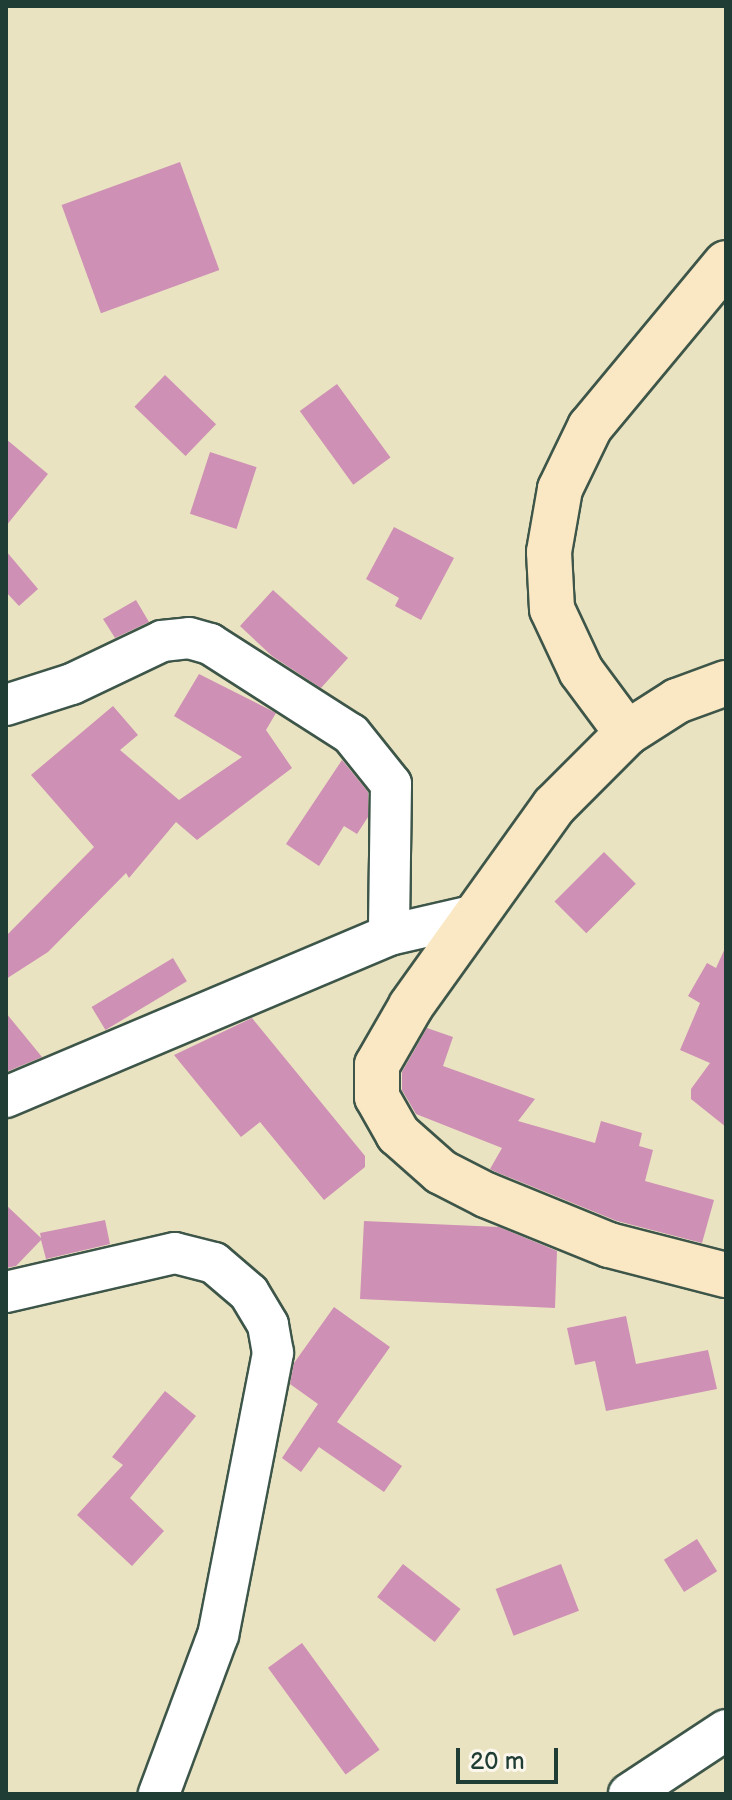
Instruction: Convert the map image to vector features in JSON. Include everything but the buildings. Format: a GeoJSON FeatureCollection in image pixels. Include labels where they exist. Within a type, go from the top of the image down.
{"type":"FeatureCollection","features":[{"type":"Feature","properties":{"kind":"street"},"geometry":{"type":"LineString","coordinates":[[627,733],[581,671],[552,609],[549,552],[560,489],[590,427],[726,263]]}},
{"type":"Feature","properties":{"kind":"street"},"geometry":{"type":"LineString","coordinates":[[6,705],[72,684],[162,641],[189,638],[210,644],[351,734],[391,784],[389,935]]}},
{"type":"Feature","properties":{"kind":"street"},"geometry":{"type":"LineString","coordinates":[[726,683],[677,701],[627,733],[554,806],[472,916],[377,1065],[377,1097],[398,1134],[441,1172],[486,1195],[609,1245],[726,1275]]}},
{"type":"Feature","properties":{"kind":"street"},"geometry":{"type":"LineString","coordinates":[[6,1097],[389,935],[472,916]]}},
{"type":"Feature","properties":{"kind":"street"},"geometry":{"type":"LineString","coordinates":[[6,1292],[175,1253],[214,1263],[249,1293],[268,1325],[273,1353],[218,1635],[159,1794]]}},
{"type":"Feature","properties":{"kind":"street"},"geometry":{"type":"LineString","coordinates":[[629,1794],[726,1730]]}}]}
